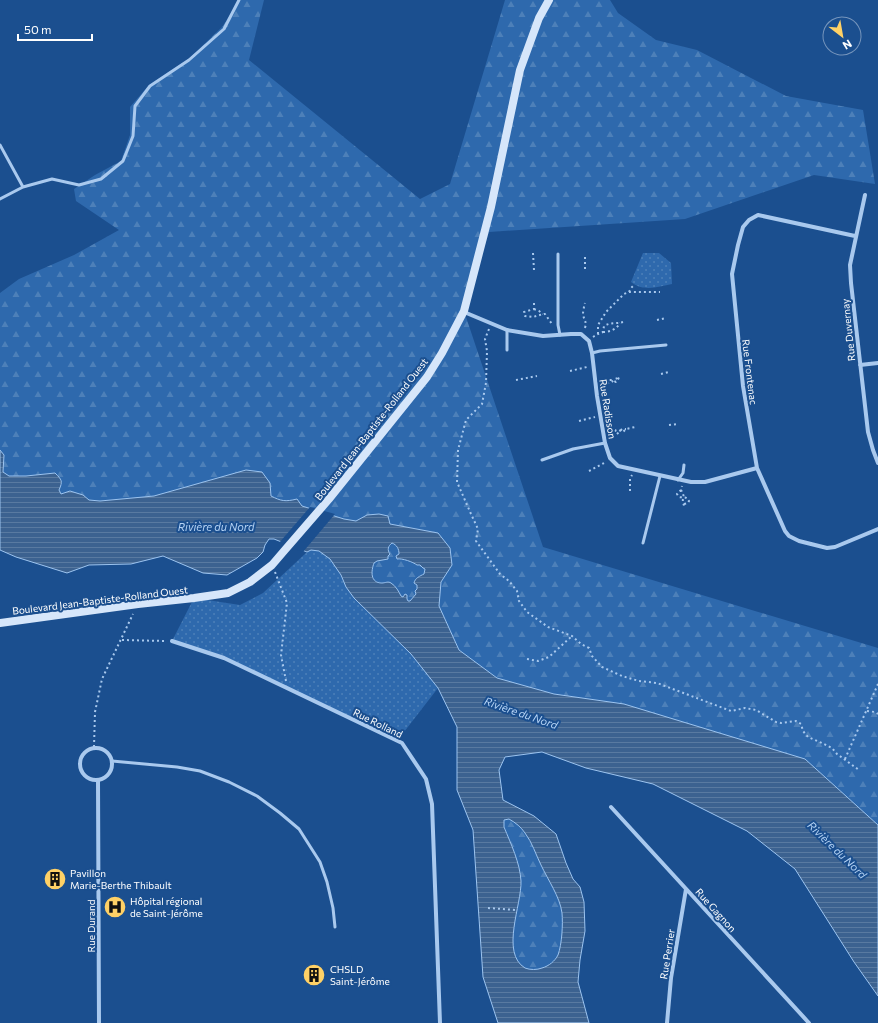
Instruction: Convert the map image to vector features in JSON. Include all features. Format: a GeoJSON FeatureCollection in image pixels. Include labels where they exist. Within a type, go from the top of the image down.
{"type":"FeatureCollection","features":[{"type":"Feature","properties":{"kind":"street","name":"Boulevard Jean-Baptiste-Rolland Ouest"},"geometry":{"type":"LineString","coordinates":[[0,623],[228,593],[250,582],[272,565],[329,499],[427,377],[442,353],[464,311],[490,207],[520,70],[539,18],[549,0]]}},
{"type":"Feature","properties":{"kind":"street","name":"Rue Duvernay"},"geometry":{"type":"LineString","coordinates":[[865,195],[850,264],[868,432],[878,463]]}},
{"type":"Feature","properties":{"kind":"street","name":"Rue Frontenac"},"geometry":{"type":"LineString","coordinates":[[855,236],[758,215],[749,220],[743,227],[732,274],[743,386],[757,468],[785,531],[789,536],[799,541],[827,548],[835,547],[878,529]]}},
{"type":"Feature","properties":{"kind":"street"},"geometry":{"type":"LineString","coordinates":[[464,311],[507,330],[543,336],[581,334],[589,340]]}},
{"type":"Feature","properties":{"kind":"street","name":"Rue Radisson"},"geometry":{"type":"LineString","coordinates":[[589,340],[594,366],[600,416],[605,443],[610,458]]}},
{"type":"Feature","properties":{"kind":"street"},"geometry":{"type":"LineString","coordinates":[[860,365],[878,363]]}},
{"type":"Feature","properties":{"kind":"street"},"geometry":{"type":"LineString","coordinates":[[610,458],[618,466],[691,482],[705,482],[757,468]]}},
{"type":"Feature","properties":{"kind":"street","name":"Rue Rolland"},"geometry":{"type":"LineString","coordinates":[[172,641],[224,658],[402,743],[426,779],[432,804],[440,1023]]}},
{"type":"Feature","properties":{"kind":"street"},"geometry":{"type":"LineString","coordinates":[[94,747],[105,750],[109,754],[112,761],[112,766],[108,775],[98,780],[90,780],[85,777],[79,766],[82,755],[88,749],[94,747]]}},
{"type":"Feature","properties":{"kind":"street","name":"Rue Durand"},"geometry":{"type":"LineString","coordinates":[[98,780],[99,1023]]}},
{"type":"Feature","properties":{"kind":"street","name":"Rue Gagnon"},"geometry":{"type":"LineString","coordinates":[[611,807],[809,1023]]}},
{"type":"Feature","properties":{"kind":"street","name":"Rue Perrier"},"geometry":{"type":"LineString","coordinates":[[667,1023],[671,978],[686,889]]}},
{"type":"Feature","properties":{"kind":"lane"},"geometry":{"type":"LineString","coordinates":[[0,199],[23,187],[52,179],[79,185],[101,179],[123,161],[133,136],[135,106],[150,86],[189,60],[224,29],[239,0]]}},
{"type":"Feature","properties":{"kind":"lane"},"geometry":{"type":"LineString","coordinates":[[0,145],[23,187]]}},
{"type":"Feature","properties":{"kind":"lane"},"geometry":{"type":"LineString","coordinates":[[558,254],[558,325],[560,335]]}},
{"type":"Feature","properties":{"kind":"lane"},"geometry":{"type":"LineString","coordinates":[[507,330],[507,350]]}},
{"type":"Feature","properties":{"kind":"lane"},"geometry":{"type":"LineString","coordinates":[[592,353],[666,345]]}},
{"type":"Feature","properties":{"kind":"lane"},"geometry":{"type":"LineString","coordinates":[[542,460],[573,450],[605,443]]}},
{"type":"Feature","properties":{"kind":"lane"},"geometry":{"type":"LineString","coordinates":[[678,480],[683,473],[684,465]]}},
{"type":"Feature","properties":{"kind":"lane"},"geometry":{"type":"LineString","coordinates":[[643,543],[660,476]]}},
{"type":"Feature","properties":{"kind":"lane"},"geometry":{"type":"LineString","coordinates":[[112,761],[177,767],[200,771],[229,782],[257,796],[280,812],[299,829],[320,862],[327,882],[333,908],[335,928]]}},
{"type":"Feature","properties":{"kind":"path"},"geometry":{"type":"LineString","coordinates":[[534,253],[534,270]]}},
{"type":"Feature","properties":{"kind":"path"},"geometry":{"type":"LineString","coordinates":[[585,256],[585,270]]}},
{"type":"Feature","properties":{"kind":"path"},"geometry":{"type":"LineString","coordinates":[[629,292],[634,285]]}},
{"type":"Feature","properties":{"kind":"path"},"geometry":{"type":"LineString","coordinates":[[598,334],[598,325],[606,312],[624,294],[629,292],[660,292]]}},
{"type":"Feature","properties":{"kind":"path"},"geometry":{"type":"LineString","coordinates":[[534,303],[534,309]]}},
{"type":"Feature","properties":{"kind":"path"},"geometry":{"type":"LineString","coordinates":[[581,334],[586,325],[586,320],[583,313],[585,303]]}},
{"type":"Feature","properties":{"kind":"path"},"geometry":{"type":"LineString","coordinates":[[543,314],[533,317],[525,316],[524,312],[534,309],[545,314],[552,325],[558,325]]}},
{"type":"Feature","properties":{"kind":"path"},"geometry":{"type":"LineString","coordinates":[[657,320],[666,318]]}},
{"type":"Feature","properties":{"kind":"path"},"geometry":{"type":"LineString","coordinates":[[492,323],[485,339],[487,351],[486,377],[482,404],[466,420],[458,450],[457,482],[478,529],[476,541],[500,574],[517,591],[519,602],[527,612],[548,627],[572,636],[581,644],[589,648],[592,656],[602,667],[622,676],[657,684],[731,711],[745,708],[756,710],[776,722],[781,723],[796,720],[801,724],[803,731],[808,737],[832,748],[837,754],[859,770]]}},
{"type":"Feature","properties":{"kind":"path"},"geometry":{"type":"LineString","coordinates":[[589,340],[598,334],[615,329],[622,323],[609,323],[604,326],[603,332]]}},
{"type":"Feature","properties":{"kind":"path"},"geometry":{"type":"LineString","coordinates":[[570,371],[594,366]]}},
{"type":"Feature","properties":{"kind":"path"},"geometry":{"type":"LineString","coordinates":[[661,374],[669,372]]}},
{"type":"Feature","properties":{"kind":"path"},"geometry":{"type":"LineString","coordinates":[[516,380],[537,376]]}},
{"type":"Feature","properties":{"kind":"path"},"geometry":{"type":"LineString","coordinates":[[596,385],[610,383],[615,379],[620,378]]}},
{"type":"Feature","properties":{"kind":"path"},"geometry":{"type":"LineString","coordinates":[[579,421],[600,416]]}},
{"type":"Feature","properties":{"kind":"path"},"geometry":{"type":"LineString","coordinates":[[668,425],[678,424]]}},
{"type":"Feature","properties":{"kind":"path"},"geometry":{"type":"LineString","coordinates":[[612,434],[616,430],[623,432],[626,429],[635,428]]}},
{"type":"Feature","properties":{"kind":"path"},"geometry":{"type":"LineString","coordinates":[[589,471],[610,458]]}},
{"type":"Feature","properties":{"kind":"path"},"geometry":{"type":"LineString","coordinates":[[630,492],[630,478],[633,470]]}},
{"type":"Feature","properties":{"kind":"path"},"geometry":{"type":"LineString","coordinates":[[681,490],[684,494],[684,497],[682,500],[683,503],[688,503],[689,501],[686,497],[684,497],[679,497],[678,494],[681,490],[683,481]]}},
{"type":"Feature","properties":{"kind":"path"},"geometry":{"type":"LineString","coordinates":[[272,565],[286,603],[281,655],[287,688]]}},
{"type":"Feature","properties":{"kind":"path"},"geometry":{"type":"LineString","coordinates":[[94,747],[95,712],[102,679],[138,604]]}},
{"type":"Feature","properties":{"kind":"path"},"geometry":{"type":"LineString","coordinates":[[527,659],[538,660],[549,657],[572,636]]}},
{"type":"Feature","properties":{"kind":"path"},"geometry":{"type":"LineString","coordinates":[[122,640],[172,641]]}},
{"type":"Feature","properties":{"kind":"path"},"geometry":{"type":"LineString","coordinates":[[845,759],[878,684]]}},
{"type":"Feature","properties":{"kind":"path"},"geometry":{"type":"LineString","coordinates":[[866,711],[875,712],[878,714]]}},
{"type":"Feature","properties":{"kind":"path"},"geometry":{"type":"LineString","coordinates":[[488,908],[516,910]]}},
{"type":"Feature","properties":{"kind":"green space"},"geometry":{"type":"Polygon","coordinates":[[[239,0],[264,0],[249,60],[420,199],[450,184],[505,0],[610,0],[618,13],[656,40],[697,50],[786,96],[863,110],[875,184],[814,175],[685,219],[489,232],[464,311],[543,547],[878,648],[878,825],[805,759],[497,678],[459,650],[439,606],[441,582],[452,565],[438,533],[390,524],[367,515],[356,521],[344,519],[302,506],[297,499],[286,501],[278,499],[271,496],[270,483],[246,470],[154,496],[100,501],[89,500],[83,495],[61,494],[59,490],[62,483],[55,473],[9,476],[3,472],[4,455],[0,450],[0,293],[19,279],[74,255],[119,230],[76,201],[74,189],[95,175],[121,161],[130,135],[130,107],[149,85],[190,58],[223,26],[239,0]]]}},
{"type":"Feature","properties":{"kind":"green space"},"geometry":{"type":"Polygon","coordinates":[[[643,253],[659,253],[671,263],[672,284],[646,288],[640,287],[631,282],[643,253]]]}},
{"type":"Feature","properties":{"kind":"green space"},"geometry":{"type":"Polygon","coordinates":[[[392,543],[398,547],[401,558],[417,565],[420,564],[423,568],[425,568],[424,574],[417,577],[416,594],[410,601],[408,601],[405,594],[402,597],[401,596],[395,586],[375,581],[372,574],[374,563],[387,559],[389,547],[392,543]]]}},
{"type":"Feature","properties":{"kind":"green space"},"geometry":{"type":"Polygon","coordinates":[[[311,550],[316,550],[322,553],[331,560],[339,571],[346,587],[411,654],[438,688],[397,741],[224,658],[172,641],[194,598],[240,605],[263,593],[311,550]]]}},
{"type":"Feature","properties":{"kind":"green space"},"geometry":{"type":"Polygon","coordinates":[[[509,819],[520,827],[530,840],[561,907],[562,934],[558,955],[549,965],[538,969],[525,968],[518,961],[514,951],[514,928],[521,881],[517,860],[504,826],[503,820],[509,819]]]}},
{"type":"Feature","properties":{"kind":"water","name":"Rivière du Nord"},"geometry":{"type":"Polygon","coordinates":[[[0,450],[4,455],[3,472],[9,476],[55,473],[61,481],[59,490],[61,494],[70,491],[83,495],[89,500],[100,501],[154,496],[246,470],[262,472],[270,483],[271,496],[278,499],[286,501],[297,499],[302,506],[344,519],[356,521],[367,515],[379,514],[388,516],[390,524],[438,533],[450,548],[452,565],[441,582],[439,606],[459,650],[497,678],[554,694],[624,704],[805,759],[878,825],[878,996],[854,962],[795,869],[747,831],[653,784],[586,768],[542,752],[505,757],[499,770],[503,800],[534,816],[556,834],[573,879],[580,887],[584,902],[585,931],[578,982],[589,1023],[498,1023],[483,977],[473,830],[457,790],[457,727],[438,688],[411,654],[354,598],[330,559],[319,551],[311,550],[307,552],[274,539],[269,539],[263,552],[257,558],[227,575],[203,573],[163,556],[131,564],[89,565],[67,573],[16,557],[0,550],[0,450]],[[392,543],[388,548],[390,554],[388,559],[374,563],[372,576],[375,581],[391,583],[396,587],[401,596],[403,597],[405,594],[407,595],[408,601],[410,601],[416,594],[415,591],[417,589],[417,585],[414,583],[415,580],[424,574],[425,569],[420,565],[397,559],[396,556],[399,554],[399,550],[392,543]],[[509,819],[504,820],[504,827],[517,860],[521,881],[514,928],[514,951],[518,961],[525,968],[538,969],[549,965],[558,955],[562,934],[561,907],[530,840],[520,827],[509,819]]]}},
{"type":"Feature","properties":{"kind":"pier"},"geometry":{"type":"Polygon","coordinates":[[[310,507],[335,514],[303,552],[279,543],[310,507]]]}},
{"type":"Feature","properties":{"kind":"place","name":"Pavillon Marie-Berthe Thibault"},"geometry":{"type":"Point","coordinates":[55,879]}},
{"type":"Feature","properties":{"kind":"place","name":"Hôpital régional de Saint-Jérôme"},"geometry":{"type":"Point","coordinates":[115,907]}},
{"type":"Feature","properties":{"kind":"place","name":"CHSLD Saint-Jérôme"},"geometry":{"type":"Point","coordinates":[314,975]}}]}
